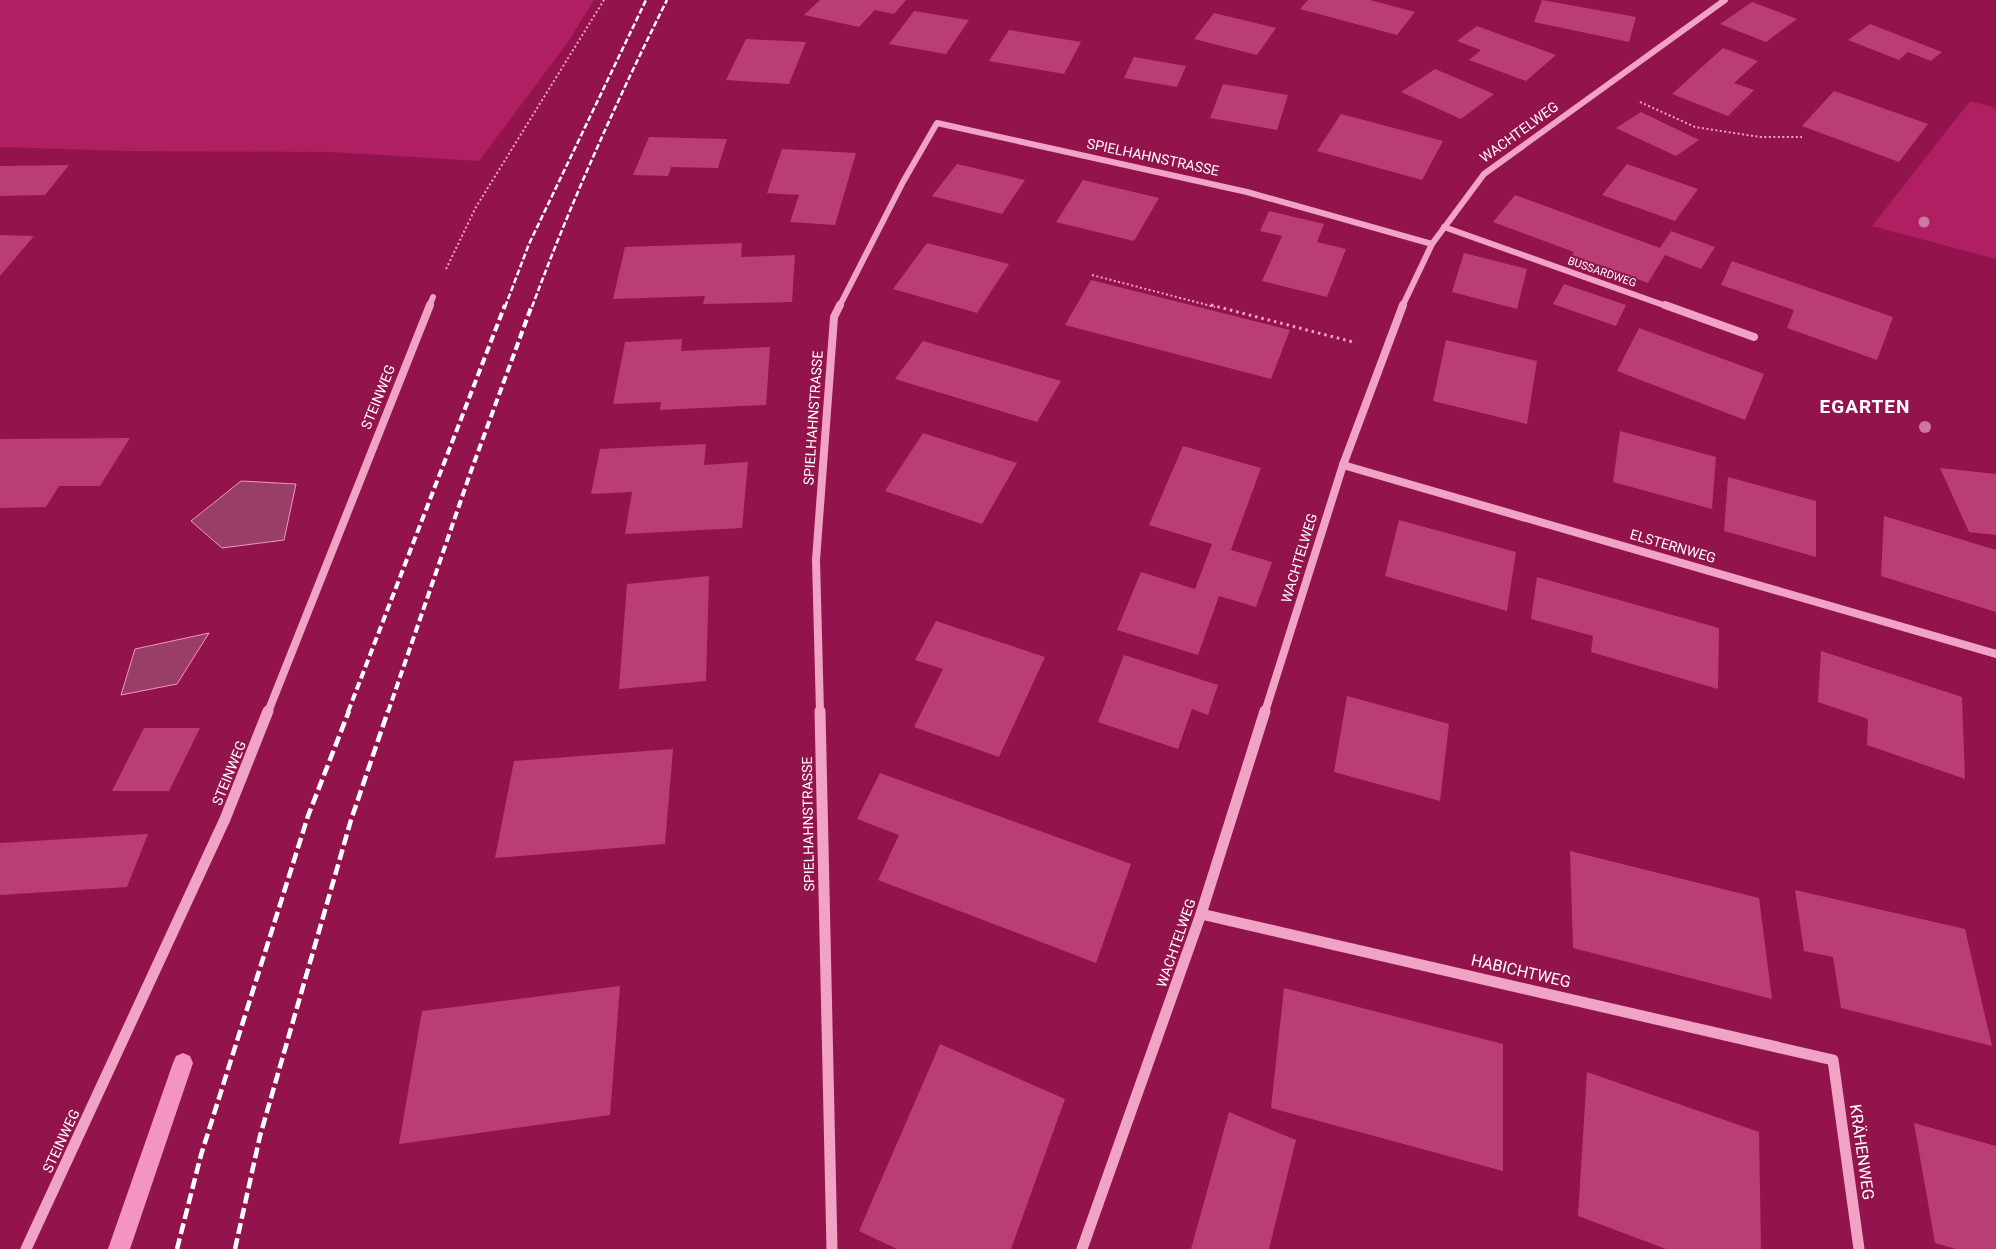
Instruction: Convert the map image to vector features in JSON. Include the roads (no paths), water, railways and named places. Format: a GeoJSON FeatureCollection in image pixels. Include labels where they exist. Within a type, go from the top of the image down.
{"type":"FeatureCollection","features":[{"type":"Feature","properties":{"kind":"street","name":"WACHTELWEG"},"geometry":{"type":"LineString","coordinates":[[1082,1249],[1201,914],[1343,465],[1405,300],[1432,244],[1484,174],[1725,0]]}},
{"type":"Feature","properties":{"kind":"street","name":"SPIELHAHNSTRASSE"},"geometry":{"type":"LineString","coordinates":[[832,1249],[816,560],[834,316],[904,182],[937,124],[1247,192],[1432,244]]}},
{"type":"Feature","properties":{"kind":"street","name":"BUSSARDWEG"},"geometry":{"type":"LineString","coordinates":[[1444,227],[1754,337]]}},
{"type":"Feature","properties":{"kind":"street","name":"STEINWEG"},"geometry":{"type":"LineString","coordinates":[[26,1249],[225,819],[433,297]]}},
{"type":"Feature","properties":{"kind":"street","name":"ELSTERNWEG"},"geometry":{"type":"LineString","coordinates":[[1343,465],[1996,654]]}},
{"type":"Feature","properties":{"kind":"street","name":"HABICHTWEG"},"geometry":{"type":"LineString","coordinates":[[1201,914],[1833,1060]]}},
{"type":"Feature","properties":{"kind":"street","name":"KRÄHENWEG"},"geometry":{"type":"LineString","coordinates":[[1833,1060],[1859,1249]]}},
{"type":"Feature","properties":{"kind":"waterway"},"geometry":{"type":"LineString","coordinates":[[119,1249],[183,1063]]}},
{"type":"Feature","properties":{"kind":"railway"},"geometry":{"type":"LineString","coordinates":[[505,307],[529,244],[646,0]]}},
{"type":"Feature","properties":{"kind":"railway"},"geometry":{"type":"LineString","coordinates":[[532,307],[595,152],[667,0]]}},
{"type":"Feature","properties":{"kind":"railway"},"geometry":{"type":"LineString","coordinates":[[348,712],[505,305]]}},
{"type":"Feature","properties":{"kind":"railway"},"geometry":{"type":"LineString","coordinates":[[388,712],[471,471],[532,305]]}},
{"type":"Feature","properties":{"kind":"railway"},"geometry":{"type":"LineString","coordinates":[[177,1249],[201,1155],[308,816],[349,711]]}},
{"type":"Feature","properties":{"kind":"railway"},"geometry":{"type":"LineString","coordinates":[[235,1249],[260,1136],[351,820],[388,711]]}},
{"type":"Feature","properties":{"kind":"district","name":"EGARTEN"},"geometry":{"type":"Point","coordinates":[1865,406]}}]}
